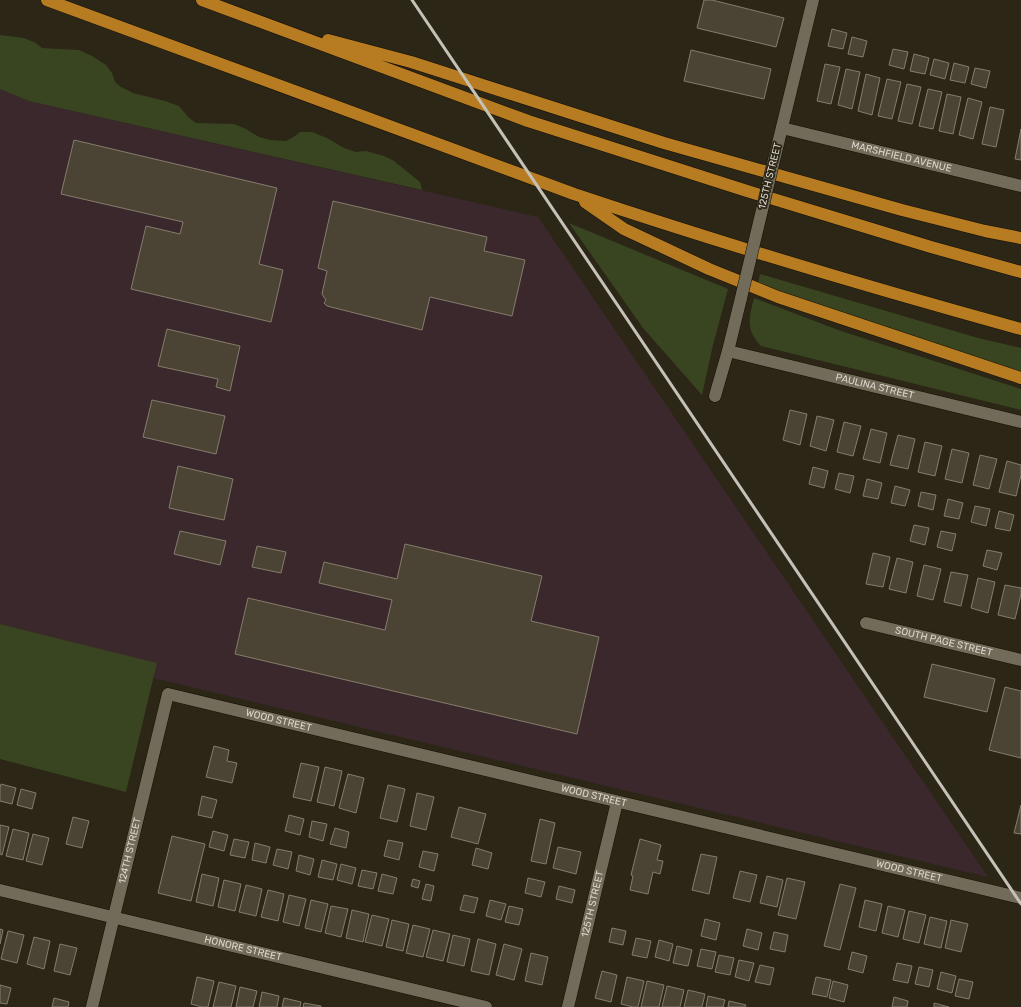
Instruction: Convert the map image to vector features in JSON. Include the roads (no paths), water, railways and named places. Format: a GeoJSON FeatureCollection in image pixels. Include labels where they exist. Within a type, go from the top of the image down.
{"type":"FeatureCollection","features":[{"type":"Feature","properties":{"kind":"highway"},"geometry":{"type":"LineString","coordinates":[[47,0],[574,194],[772,257],[916,300],[1021,328]]}},
{"type":"Feature","properties":{"kind":"highway"},"geometry":{"type":"LineString","coordinates":[[202,0],[528,121],[747,191],[931,247],[1021,272]]}},
{"type":"Feature","properties":{"kind":"highway"},"geometry":{"type":"LineString","coordinates":[[259,22],[411,62],[687,150],[910,212],[985,231],[1021,238]]}},
{"type":"Feature","properties":{"kind":"highway"},"geometry":{"type":"LineString","coordinates":[[574,194],[624,229],[709,269],[778,297],[1021,378]]}},
{"type":"Feature","properties":{"kind":"street","name":"125TH STREET"},"geometry":{"type":"LineString","coordinates":[[715,396],[728,351],[813,0]]}},
{"type":"Feature","properties":{"kind":"street","name":"MARSHFIELD AVENUE"},"geometry":{"type":"LineString","coordinates":[[782,128],[1021,186]]}},
{"type":"Feature","properties":{"kind":"street","name":"PAULINA STREET"},"geometry":{"type":"LineString","coordinates":[[728,351],[1021,422]]}},
{"type":"Feature","properties":{"kind":"street","name":"SOUTH PAGE STREET"},"geometry":{"type":"LineString","coordinates":[[866,623],[1021,660]]}},
{"type":"Feature","properties":{"kind":"street","name":"WOOD STREET"},"geometry":{"type":"LineString","coordinates":[[168,694],[1021,898]]}},
{"type":"Feature","properties":{"kind":"street","name":"124TH STREET"},"geometry":{"type":"LineString","coordinates":[[92,1007],[168,694]]}},
{"type":"Feature","properties":{"kind":"street","name":"125TH STREET"},"geometry":{"type":"LineString","coordinates":[[568,1007],[617,802]]}},
{"type":"Feature","properties":{"kind":"street","name":"HONORE STREET"},"geometry":{"type":"LineString","coordinates":[[0,890],[486,1007]]}},
{"type":"Feature","properties":{"kind":"railway"},"geometry":{"type":"LineString","coordinates":[[412,0],[1021,904]]}}]}
